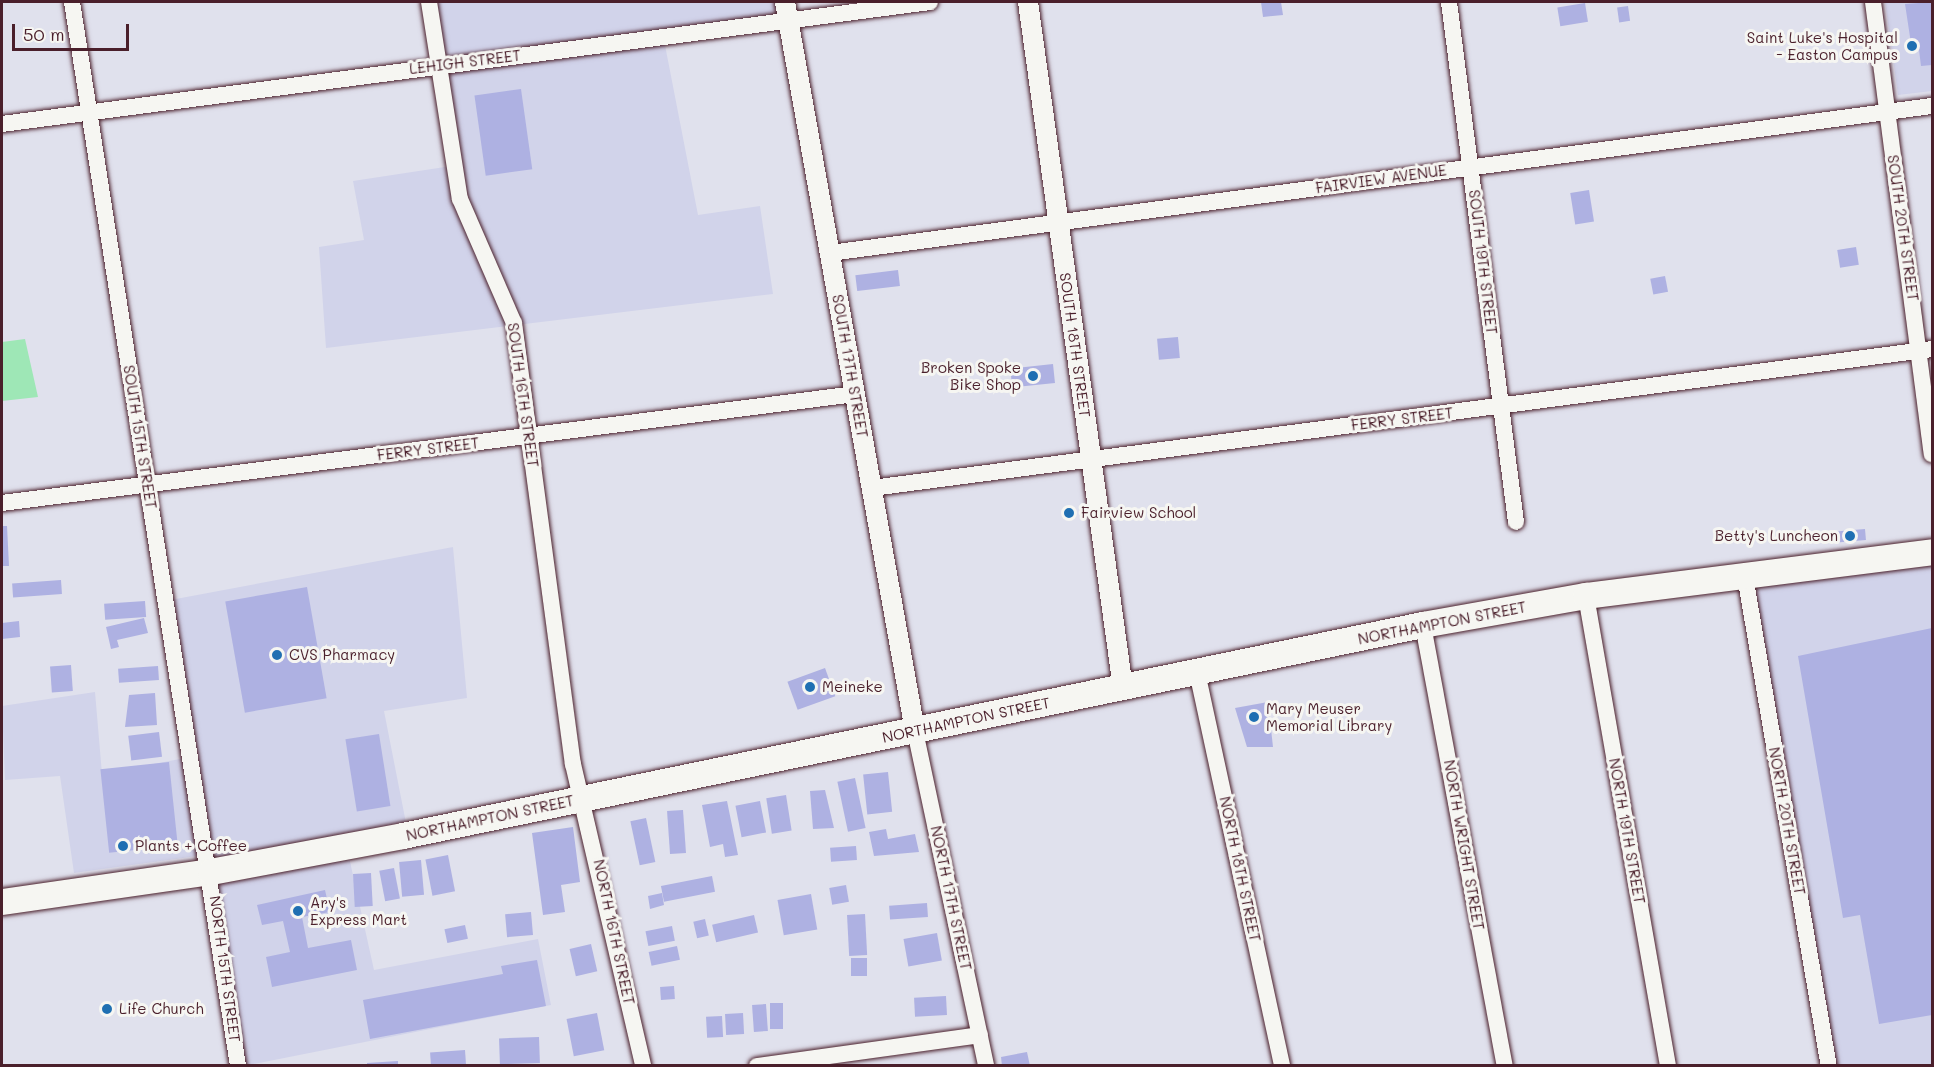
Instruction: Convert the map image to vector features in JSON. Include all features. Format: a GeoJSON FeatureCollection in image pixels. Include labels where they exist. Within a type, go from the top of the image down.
{"type":"FeatureCollection","features":[{"type":"Feature","properties":{"kind":"main road","name":"NORTHAMPTON STREET"},"geometry":{"type":"LineString","coordinates":[[2,902],[211,872],[915,731],[1423,625],[1586,596],[1932,552]]}},
{"type":"Feature","properties":{"kind":"street","name":"SOUTH 15TH STREET"},"geometry":{"type":"LineString","coordinates":[[72,2],[147,484],[211,872]]}},
{"type":"Feature","properties":{"kind":"street","name":"SOUTH 16TH STREET"},"geometry":{"type":"LineString","coordinates":[[429,2],[460,199],[514,323],[573,764],[584,798]]}},
{"type":"Feature","properties":{"kind":"street","name":"LEHIGH STREET"},"geometry":{"type":"LineString","coordinates":[[2,124],[440,65],[786,10],[930,2]]}},
{"type":"Feature","properties":{"kind":"street","name":"SOUTH 18TH STREET"},"geometry":{"type":"LineString","coordinates":[[1028,2],[1122,688]]}},
{"type":"Feature","properties":{"kind":"street","name":"SOUTH 19TH STREET"},"geometry":{"type":"LineString","coordinates":[[1449,2],[1516,522]]}},
{"type":"Feature","properties":{"kind":"street","name":"SOUTH 20TH STREET"},"geometry":{"type":"LineString","coordinates":[[1873,2],[1887,112],[1926,350],[1932,454]]}},
{"type":"Feature","properties":{"kind":"street","name":"SOUTH 17TH STREET"},"geometry":{"type":"LineString","coordinates":[[786,10],[915,731]]}},
{"type":"Feature","properties":{"kind":"street","name":"FAIRVIEW AVENUE"},"geometry":{"type":"LineString","coordinates":[[830,253],[1932,106]]}},
{"type":"Feature","properties":{"kind":"street","name":"FERRY STREET"},"geometry":{"type":"LineString","coordinates":[[872,488],[1926,350]]}},
{"type":"Feature","properties":{"kind":"street","name":"FERRY STREET"},"geometry":{"type":"LineString","coordinates":[[2,503],[855,394]]}},
{"type":"Feature","properties":{"kind":"street","name":"NORTH 20TH STREET"},"geometry":{"type":"LineString","coordinates":[[1745,576],[1829,1065]]}},
{"type":"Feature","properties":{"kind":"street","name":"NORTH 19TH STREET"},"geometry":{"type":"LineString","coordinates":[[1586,596],[1668,1065]]}},
{"type":"Feature","properties":{"kind":"street","name":"NORTH WRIGHT STREET"},"geometry":{"type":"LineString","coordinates":[[1423,625],[1505,1065]]}},
{"type":"Feature","properties":{"kind":"street","name":"NORTH 18TH STREET"},"geometry":{"type":"LineString","coordinates":[[1197,672],[1282,1065]]}},
{"type":"Feature","properties":{"kind":"street","name":"NORTH 17TH STREET"},"geometry":{"type":"LineString","coordinates":[[915,731],[986,1065]]}},
{"type":"Feature","properties":{"kind":"street","name":"NORTH 16TH STREET"},"geometry":{"type":"LineString","coordinates":[[584,798],[643,1065]]}},
{"type":"Feature","properties":{"kind":"street","name":"NORTH 15TH STREET"},"geometry":{"type":"LineString","coordinates":[[211,872],[238,1065]]}},
{"type":"Feature","properties":{"kind":"street"},"geometry":{"type":"LineString","coordinates":[[757,1065],[980,1035]]}},
{"type":"Feature","properties":{"kind":"shaded area"},"geometry":{"type":"Polygon","coordinates":[[[432,2],[787,2],[791,26],[664,40],[698,215],[760,206],[773,294],[326,348],[319,247],[364,240],[353,181],[458,165],[432,2]]]}},
{"type":"Feature","properties":{"kind":"shaded area","name":"Saint Luke's Hospital - Easton Campus"},"geometry":{"type":"Polygon","coordinates":[[[1885,2],[1932,2],[1932,91],[1898,95],[1885,2]]]}},
{"type":"Feature","properties":{"kind":"shaded area"},"geometry":{"type":"Polygon","coordinates":[[[453,547],[467,698],[384,711],[406,823],[347,848],[374,970],[538,939],[551,1005],[244,1066],[204,855],[74,873],[60,776],[5,780],[2,706],[95,692],[102,774],[190,757],[165,601],[453,547]]]}},
{"type":"Feature","properties":{"kind":"shaded area"},"geometry":{"type":"Polygon","coordinates":[[[1932,551],[1932,1065],[1820,1065],[1741,581],[1932,551]]]}},
{"type":"Feature","properties":{"kind":"green space"},"geometry":{"type":"Polygon","coordinates":[[[25,339],[38,397],[2,401],[2,342],[25,339]]]}},
{"type":"Feature","properties":{"kind":"building"},"geometry":{"type":"Polygon","coordinates":[[[1261,2],[1281,2],[1283,15],[1263,17],[1261,2]]]}},
{"type":"Feature","properties":{"kind":"building"},"geometry":{"type":"Polygon","coordinates":[[[1932,2],[1932,65],[1921,66],[1919,50],[1912,50],[1905,4],[1932,2]]]}},
{"type":"Feature","properties":{"kind":"building"},"geometry":{"type":"Polygon","coordinates":[[[1585,3],[1588,22],[1560,26],[1557,7],[1585,3]]]}},
{"type":"Feature","properties":{"kind":"building"},"geometry":{"type":"Polygon","coordinates":[[[1628,6],[1630,21],[1619,22],[1617,8],[1628,6]]]}},
{"type":"Feature","properties":{"kind":"building"},"geometry":{"type":"Polygon","coordinates":[[[521,89],[532,169],[486,176],[474,96],[521,89]]]}},
{"type":"Feature","properties":{"kind":"building"},"geometry":{"type":"Polygon","coordinates":[[[1589,190],[1594,222],[1575,225],[1570,193],[1589,190]]]}},
{"type":"Feature","properties":{"kind":"building"},"geometry":{"type":"Polygon","coordinates":[[[1856,247],[1859,265],[1840,268],[1837,250],[1856,247]]]}},
{"type":"Feature","properties":{"kind":"building"},"geometry":{"type":"Polygon","coordinates":[[[898,270],[900,286],[857,291],[855,275],[898,270]]]}},
{"type":"Feature","properties":{"kind":"building"},"geometry":{"type":"Polygon","coordinates":[[[1665,276],[1668,292],[1653,295],[1650,279],[1665,276]]]}},
{"type":"Feature","properties":{"kind":"building"},"geometry":{"type":"Polygon","coordinates":[[[1178,337],[1180,358],[1159,360],[1157,339],[1178,337]]]}},
{"type":"Feature","properties":{"kind":"building","name":"Broken Spoke Bike Shop"},"geometry":{"type":"Polygon","coordinates":[[[1053,364],[1055,383],[1012,387],[1010,368],[1053,364]]]}},
{"type":"Feature","properties":{"kind":"building"},"geometry":{"type":"Polygon","coordinates":[[[2,526],[7,526],[9,566],[2,566],[2,526]]]}},
{"type":"Feature","properties":{"kind":"building","name":"Betty's Luncheon"},"geometry":{"type":"Polygon","coordinates":[[[1865,529],[1866,540],[1834,543],[1833,532],[1865,529]]]}},
{"type":"Feature","properties":{"kind":"building"},"geometry":{"type":"Polygon","coordinates":[[[61,580],[62,594],[13,597],[12,583],[61,580]]]}},
{"type":"Feature","properties":{"kind":"building","name":"CVS Pharmacy"},"geometry":{"type":"Polygon","coordinates":[[[307,587],[327,698],[245,713],[225,601],[307,587]]]}},
{"type":"Feature","properties":{"kind":"building"},"geometry":{"type":"Polygon","coordinates":[[[145,601],[146,617],[105,620],[104,604],[145,601]]]}},
{"type":"Feature","properties":{"kind":"building"},"geometry":{"type":"Polygon","coordinates":[[[144,618],[148,633],[117,640],[119,647],[111,649],[106,627],[144,618]]]}},
{"type":"Feature","properties":{"kind":"building"},"geometry":{"type":"Polygon","coordinates":[[[19,621],[20,637],[2,639],[2,623],[19,621]]]}},
{"type":"Feature","properties":{"kind":"building"},"geometry":{"type":"Polygon","coordinates":[[[1932,628],[1932,1015],[1879,1024],[1860,915],[1843,918],[1798,656],[1932,628]]]}},
{"type":"Feature","properties":{"kind":"building"},"geometry":{"type":"Polygon","coordinates":[[[71,665],[73,691],[52,692],[50,666],[71,665]]]}},
{"type":"Feature","properties":{"kind":"building"},"geometry":{"type":"Polygon","coordinates":[[[158,666],[159,680],[119,683],[118,669],[158,666]]]}},
{"type":"Feature","properties":{"kind":"building","name":"Meineke"},"geometry":{"type":"Polygon","coordinates":[[[825,668],[835,696],[798,710],[787,682],[825,668]]]}},
{"type":"Feature","properties":{"kind":"building"},"geometry":{"type":"Polygon","coordinates":[[[155,693],[157,725],[125,727],[129,695],[155,693]]]}},
{"type":"Feature","properties":{"kind":"building","name":"Mary Meuser Memorial Library"},"geometry":{"type":"Polygon","coordinates":[[[1268,702],[1273,747],[1247,747],[1235,708],[1268,702]]]}},
{"type":"Feature","properties":{"kind":"building"},"geometry":{"type":"Polygon","coordinates":[[[159,732],[162,757],[131,761],[128,736],[159,732]]]}},
{"type":"Feature","properties":{"kind":"building"},"geometry":{"type":"Polygon","coordinates":[[[379,734],[390,806],[357,811],[345,739],[379,734]]]}},
{"type":"Feature","properties":{"kind":"building"},"geometry":{"type":"Polygon","coordinates":[[[169,762],[178,846],[109,853],[100,769],[169,762]]]}},
{"type":"Feature","properties":{"kind":"building"},"geometry":{"type":"Polygon","coordinates":[[[888,772],[892,812],[867,814],[863,775],[888,772]]]}},
{"type":"Feature","properties":{"kind":"building"},"geometry":{"type":"Polygon","coordinates":[[[855,778],[866,828],[848,832],[837,782],[855,778]]]}},
{"type":"Feature","properties":{"kind":"building"},"geometry":{"type":"Polygon","coordinates":[[[825,790],[834,828],[813,829],[810,791],[825,790]]]}},
{"type":"Feature","properties":{"kind":"building"},"geometry":{"type":"Polygon","coordinates":[[[786,795],[792,831],[772,834],[766,798],[786,795]]]}},
{"type":"Feature","properties":{"kind":"building"},"geometry":{"type":"Polygon","coordinates":[[[727,801],[738,855],[725,857],[723,844],[710,847],[702,805],[727,801]]]}},
{"type":"Feature","properties":{"kind":"building"},"geometry":{"type":"Polygon","coordinates":[[[760,801],[766,832],[742,837],[735,806],[760,801]]]}},
{"type":"Feature","properties":{"kind":"building"},"geometry":{"type":"Polygon","coordinates":[[[683,810],[686,853],[670,854],[667,811],[683,810]]]}},
{"type":"Feature","properties":{"kind":"building"},"geometry":{"type":"Polygon","coordinates":[[[646,818],[655,862],[640,865],[630,821],[646,818]]]}},
{"type":"Feature","properties":{"kind":"building"},"geometry":{"type":"Polygon","coordinates":[[[573,827],[580,882],[561,885],[565,912],[543,915],[532,833],[573,827]]]}},
{"type":"Feature","properties":{"kind":"building"},"geometry":{"type":"Polygon","coordinates":[[[886,829],[888,839],[915,834],[919,852],[874,856],[869,832],[886,829]]]}},
{"type":"Feature","properties":{"kind":"building"},"geometry":{"type":"Polygon","coordinates":[[[856,846],[857,860],[831,862],[830,848],[856,846]]]}},
{"type":"Feature","properties":{"kind":"building"},"geometry":{"type":"Polygon","coordinates":[[[448,855],[455,891],[432,896],[425,859],[448,855]]]}},
{"type":"Feature","properties":{"kind":"building"},"geometry":{"type":"Polygon","coordinates":[[[421,860],[424,895],[402,897],[399,862],[421,860]]]}},
{"type":"Feature","properties":{"kind":"building"},"geometry":{"type":"Polygon","coordinates":[[[394,868],[400,898],[385,901],[379,871],[394,868]]]}},
{"type":"Feature","properties":{"kind":"building"},"geometry":{"type":"Polygon","coordinates":[[[371,873],[373,906],[355,907],[353,874],[371,873]]]}},
{"type":"Feature","properties":{"kind":"building"},"geometry":{"type":"Polygon","coordinates":[[[712,876],[715,892],[664,902],[661,886],[712,876]]]}},
{"type":"Feature","properties":{"kind":"building"},"geometry":{"type":"Polygon","coordinates":[[[846,885],[849,902],[832,905],[829,888],[846,885]]]}},
{"type":"Feature","properties":{"kind":"building"},"geometry":{"type":"Polygon","coordinates":[[[325,890],[330,912],[302,917],[308,948],[351,940],[357,970],[272,987],[266,957],[290,952],[283,921],[262,925],[257,905],[325,890]]]}},
{"type":"Feature","properties":{"kind":"building"},"geometry":{"type":"Polygon","coordinates":[[[662,893],[664,905],[650,909],[648,896],[662,893]]]}},
{"type":"Feature","properties":{"kind":"building"},"geometry":{"type":"Polygon","coordinates":[[[811,894],[817,929],[784,935],[778,900],[811,894]]]}},
{"type":"Feature","properties":{"kind":"building"},"geometry":{"type":"Polygon","coordinates":[[[927,903],[928,917],[890,920],[889,906],[927,903]]]}},
{"type":"Feature","properties":{"kind":"building"},"geometry":{"type":"Polygon","coordinates":[[[531,912],[533,935],[507,937],[505,914],[531,912]]]}},
{"type":"Feature","properties":{"kind":"building"},"geometry":{"type":"Polygon","coordinates":[[[865,914],[867,955],[849,956],[847,915],[865,914]]]}},
{"type":"Feature","properties":{"kind":"building"},"geometry":{"type":"Polygon","coordinates":[[[754,915],[758,933],[716,942],[712,925],[754,915]]]}},
{"type":"Feature","properties":{"kind":"building"},"geometry":{"type":"Polygon","coordinates":[[[705,919],[709,936],[697,938],[693,922],[705,919]]]}},
{"type":"Feature","properties":{"kind":"building"},"geometry":{"type":"Polygon","coordinates":[[[465,925],[468,939],[447,943],[444,929],[465,925]]]}},
{"type":"Feature","properties":{"kind":"building"},"geometry":{"type":"Polygon","coordinates":[[[672,926],[675,941],[648,946],[645,931],[672,926]]]}},
{"type":"Feature","properties":{"kind":"building"},"geometry":{"type":"Polygon","coordinates":[[[937,933],[942,961],[908,966],[904,939],[937,933]]]}},
{"type":"Feature","properties":{"kind":"building"},"geometry":{"type":"Polygon","coordinates":[[[591,944],[597,971],[576,976],[570,949],[591,944]]]}},
{"type":"Feature","properties":{"kind":"building"},"geometry":{"type":"Polygon","coordinates":[[[677,946],[680,960],[652,966],[649,952],[677,946]]]}},
{"type":"Feature","properties":{"kind":"building"},"geometry":{"type":"Polygon","coordinates":[[[851,958],[867,958],[867,976],[851,976],[851,958]]]}},
{"type":"Feature","properties":{"kind":"building"},"geometry":{"type":"Polygon","coordinates":[[[537,960],[546,1006],[370,1039],[363,1000],[503,974],[501,966],[537,960]]]}},
{"type":"Feature","properties":{"kind":"building"},"geometry":{"type":"Polygon","coordinates":[[[674,986],[675,999],[661,1000],[660,987],[674,986]]]}},
{"type":"Feature","properties":{"kind":"building"},"geometry":{"type":"Polygon","coordinates":[[[946,996],[947,1015],[915,1017],[914,998],[946,996]]]}},
{"type":"Feature","properties":{"kind":"building"},"geometry":{"type":"Polygon","coordinates":[[[770,1003],[783,1003],[783,1029],[770,1029],[770,1003]]]}},
{"type":"Feature","properties":{"kind":"building"},"geometry":{"type":"Polygon","coordinates":[[[766,1004],[768,1031],[754,1032],[752,1005],[766,1004]]]}},
{"type":"Feature","properties":{"kind":"building"},"geometry":{"type":"Polygon","coordinates":[[[597,1013],[604,1050],[574,1056],[567,1019],[597,1013]]]}},
{"type":"Feature","properties":{"kind":"building"},"geometry":{"type":"Polygon","coordinates":[[[743,1013],[744,1034],[726,1035],[725,1014],[743,1013]]]}},
{"type":"Feature","properties":{"kind":"building"},"geometry":{"type":"Polygon","coordinates":[[[722,1016],[723,1037],[707,1038],[706,1017],[722,1016]]]}},
{"type":"Feature","properties":{"kind":"building"},"geometry":{"type":"Polygon","coordinates":[[[539,1037],[540,1063],[500,1064],[499,1038],[539,1037]]]}},
{"type":"Feature","properties":{"kind":"building"},"geometry":{"type":"Polygon","coordinates":[[[465,1050],[466,1066],[431,1066],[430,1052],[465,1050]]]}},
{"type":"Feature","properties":{"kind":"building"},"geometry":{"type":"Polygon","coordinates":[[[1027,1052],[1030,1066],[1002,1066],[1001,1057],[1027,1052]]]}},
{"type":"Feature","properties":{"kind":"building"},"geometry":{"type":"Polygon","coordinates":[[[398,1061],[398,1066],[367,1066],[367,1063],[398,1061]]]}},
{"type":"Feature","properties":{"kind":"place","name":"Saint Luke's Hospital - Easton Campus"},"geometry":{"type":"Point","coordinates":[1912,46]}},
{"type":"Feature","properties":{"kind":"place","name":"Broken Spoke Bike Shop"},"geometry":{"type":"Point","coordinates":[1033,376]}},
{"type":"Feature","properties":{"kind":"place","name":"Fairview School"},"geometry":{"type":"Point","coordinates":[1069,513]}},
{"type":"Feature","properties":{"kind":"place","name":"Betty's Luncheon"},"geometry":{"type":"Point","coordinates":[1850,536]}},
{"type":"Feature","properties":{"kind":"place","name":"CVS Pharmacy"},"geometry":{"type":"Point","coordinates":[277,655]}},
{"type":"Feature","properties":{"kind":"place","name":"Meineke"},"geometry":{"type":"Point","coordinates":[810,687]}},
{"type":"Feature","properties":{"kind":"place","name":"Mary Meuser Memorial Library"},"geometry":{"type":"Point","coordinates":[1254,717]}},
{"type":"Feature","properties":{"kind":"place","name":"Plants + Coffee"},"geometry":{"type":"Point","coordinates":[123,846]}},
{"type":"Feature","properties":{"kind":"place","name":"Ary's Express Mart"},"geometry":{"type":"Point","coordinates":[298,911]}},
{"type":"Feature","properties":{"kind":"place","name":"Life Church"},"geometry":{"type":"Point","coordinates":[107,1009]}}]}
